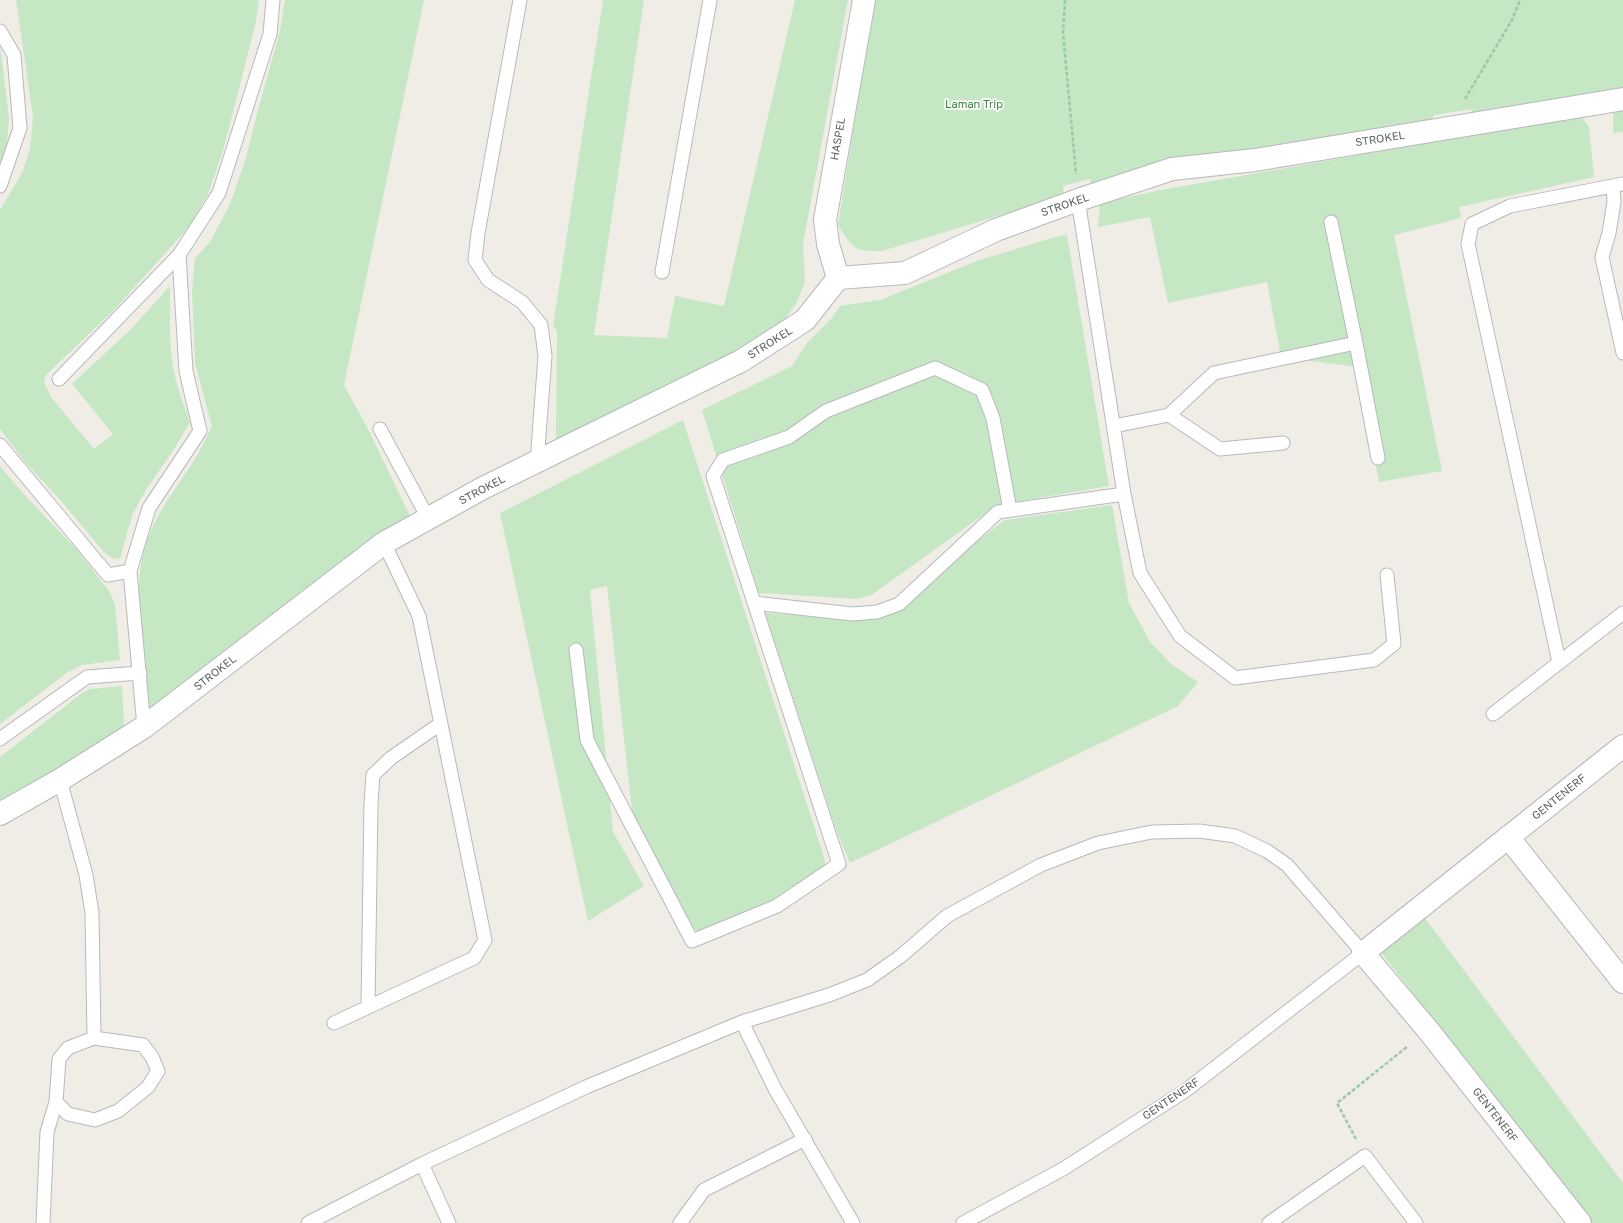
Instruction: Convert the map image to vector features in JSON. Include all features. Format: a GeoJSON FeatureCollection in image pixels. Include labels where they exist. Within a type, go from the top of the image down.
{"type":"FeatureCollection","features":[{"type":"Feature","properties":{"kind":"street","name":"HASPEL"},"geometry":{"type":"LineString","coordinates":[[838,278],[828,244],[825,220],[864,0]]}},
{"type":"Feature","properties":{"kind":"street","name":"STROKEL"},"geometry":{"type":"LineString","coordinates":[[0,814],[60,780],[144,727],[384,543],[483,488],[741,361],[805,320],[838,278],[905,273],[996,230],[1078,200],[1172,169],[1255,160],[1623,99]]}},
{"type":"Feature","properties":{"kind":"street","name":"GENTENERF"},"geometry":{"type":"LineString","coordinates":[[1580,1223],[1428,1030],[1363,954],[1623,746]]}},
{"type":"Feature","properties":{"kind":"street"},"geometry":{"type":"LineString","coordinates":[[1508,837],[1623,982]]}},
{"type":"Feature","properties":{"kind":"lane"},"geometry":{"type":"LineString","coordinates":[[59,379],[179,255],[219,193],[270,34],[273,0]]}},
{"type":"Feature","properties":{"kind":"lane"},"geometry":{"type":"LineString","coordinates":[[520,0],[478,233],[475,260],[488,280],[522,302],[541,325],[545,356],[536,462]]}},
{"type":"Feature","properties":{"kind":"lane"},"geometry":{"type":"LineString","coordinates":[[662,272],[710,0]]}},
{"type":"Feature","properties":{"kind":"lane"},"geometry":{"type":"LineString","coordinates":[[0,31],[14,55],[20,128],[0,186]]}},
{"type":"Feature","properties":{"kind":"lane"},"geometry":{"type":"LineString","coordinates":[[1560,662],[1468,244],[1472,224],[1510,206],[1618,185],[1609,233],[1602,258],[1623,353]]}},
{"type":"Feature","properties":{"kind":"lane"},"geometry":{"type":"LineString","coordinates":[[1078,200],[1124,494],[1140,573],[1180,636],[1235,678],[1374,660],[1394,644],[1387,575]]}},
{"type":"Feature","properties":{"kind":"lane"},"geometry":{"type":"LineString","coordinates":[[1331,222],[1378,458]]}},
{"type":"Feature","properties":{"kind":"lane"},"geometry":{"type":"LineString","coordinates":[[144,727],[130,571],[149,508],[200,431],[186,371],[179,255]]}},
{"type":"Feature","properties":{"kind":"lane"},"geometry":{"type":"LineString","coordinates":[[1114,426],[1169,415],[1214,373],[1356,344]]}},
{"type":"Feature","properties":{"kind":"lane"},"geometry":{"type":"LineString","coordinates":[[576,650],[587,740],[692,941],[777,906],[839,864],[712,476],[723,460],[789,437],[826,411],[935,368],[982,390],[993,418],[1010,510]]}},
{"type":"Feature","properties":{"kind":"lane"},"geometry":{"type":"LineString","coordinates":[[1169,415],[1220,449],[1283,443]]}},
{"type":"Feature","properties":{"kind":"lane"},"geometry":{"type":"LineString","coordinates":[[380,429],[428,518]]}},
{"type":"Feature","properties":{"kind":"lane"},"geometry":{"type":"LineString","coordinates":[[0,445],[108,575],[130,571]]}},
{"type":"Feature","properties":{"kind":"lane"},"geometry":{"type":"LineString","coordinates":[[754,603],[852,614],[877,612],[899,604],[998,512],[1124,494]]}},
{"type":"Feature","properties":{"kind":"lane"},"geometry":{"type":"LineString","coordinates":[[334,1023],[474,958],[485,940],[419,616],[384,543]]}},
{"type":"Feature","properties":{"kind":"lane"},"geometry":{"type":"LineString","coordinates":[[1493,714],[1623,613]]}},
{"type":"Feature","properties":{"kind":"lane"},"geometry":{"type":"LineString","coordinates":[[0,739],[87,677],[140,672]]}},
{"type":"Feature","properties":{"kind":"lane"},"geometry":{"type":"LineString","coordinates":[[368,1007],[371,804],[374,775],[391,758],[440,724]]}},
{"type":"Feature","properties":{"kind":"lane"},"geometry":{"type":"LineString","coordinates":[[60,780],[86,875],[92,913],[94,1038]]}},
{"type":"Feature","properties":{"kind":"lane"},"geometry":{"type":"LineString","coordinates":[[308,1223],[422,1164],[586,1087],[742,1022],[829,995],[867,980],[901,956],[947,916],[1041,865],[1098,843],[1152,832],[1199,831],[1235,836],[1267,851],[1287,865],[1363,954]]}},
{"type":"Feature","properties":{"kind":"lane","name":"GENTENERF"},"geometry":{"type":"LineString","coordinates":[[963,1223],[1063,1169],[1186,1091],[1363,954]]}},
{"type":"Feature","properties":{"kind":"lane"},"geometry":{"type":"LineString","coordinates":[[742,1022],[775,1089],[853,1223]]}},
{"type":"Feature","properties":{"kind":"lane"},"geometry":{"type":"LineString","coordinates":[[44,1223],[47,1132],[56,1102],[59,1059],[68,1048],[94,1038],[143,1046],[152,1057],[158,1071],[148,1087],[118,1111],[95,1120],[68,1114],[56,1102]]}},
{"type":"Feature","properties":{"kind":"lane"},"geometry":{"type":"LineString","coordinates":[[680,1223],[704,1190],[805,1139]]}},
{"type":"Feature","properties":{"kind":"lane"},"geometry":{"type":"LineString","coordinates":[[1269,1223],[1366,1156],[1416,1223]]}},
{"type":"Feature","properties":{"kind":"lane"},"geometry":{"type":"LineString","coordinates":[[422,1164],[449,1223]]}},
{"type":"Feature","properties":{"kind":"path"},"geometry":{"type":"LineString","coordinates":[[1065,0],[1063,33],[1078,200]]}},
{"type":"Feature","properties":{"kind":"path"},"geometry":{"type":"LineString","coordinates":[[1447,128],[1512,20],[1520,0]]}},
{"type":"Feature","properties":{"kind":"path"},"geometry":{"type":"LineString","coordinates":[[1366,1156],[1337,1103],[1428,1030]]}},
{"type":"Feature","properties":{"kind":"green space"},"geometry":{"type":"Polygon","coordinates":[[[16,0],[259,0],[255,26],[223,151],[208,194],[189,227],[113,311],[46,375],[44,382],[51,397],[94,449],[113,434],[72,384],[131,329],[170,286],[171,350],[179,391],[190,422],[173,451],[147,488],[132,515],[120,559],[112,558],[104,552],[61,501],[25,462],[0,429],[0,210],[22,173],[30,149],[33,117],[16,0]]]}},
{"type":"Feature","properties":{"kind":"green space"},"geometry":{"type":"Polygon","coordinates":[[[285,0],[424,0],[344,385],[368,429],[411,518],[146,713],[138,622],[138,599],[143,555],[149,535],[159,513],[192,464],[212,427],[195,363],[192,291],[195,258],[210,242],[230,204],[246,158],[280,31],[285,0]]]}},
{"type":"Feature","properties":{"kind":"green space"},"geometry":{"type":"Polygon","coordinates":[[[603,0],[644,0],[594,335],[667,338],[675,296],[724,306],[795,0],[848,0],[803,244],[805,282],[797,302],[777,331],[556,443],[557,331],[553,326],[603,0]]]}},
{"type":"Feature","properties":{"kind":"green space","name":"Laman Trip"},"geometry":{"type":"Polygon","coordinates":[[[876,0],[1623,0],[1623,87],[1470,114],[1473,109],[1434,115],[1431,121],[1091,190],[1090,179],[1063,186],[1064,196],[882,251],[865,251],[851,244],[838,225],[876,0]]]}},
{"type":"Feature","properties":{"kind":"green space"},"geometry":{"type":"Polygon","coordinates":[[[0,45],[9,118],[7,144],[0,164],[0,45]]]}},
{"type":"Feature","properties":{"kind":"green space"},"geometry":{"type":"Polygon","coordinates":[[[1623,110],[1623,132],[1613,133],[1613,111],[1623,110]]]}},
{"type":"Feature","properties":{"kind":"green space"},"geometry":{"type":"Polygon","coordinates":[[[1581,116],[1589,127],[1594,177],[1459,207],[1461,218],[1394,235],[1442,471],[1379,482],[1358,367],[1281,357],[1267,282],[1168,303],[1150,217],[1098,227],[1100,203],[1161,190],[1581,116]]]}},
{"type":"Feature","properties":{"kind":"green space"},"geometry":{"type":"Polygon","coordinates":[[[1067,235],[1109,486],[997,505],[873,594],[858,599],[759,593],[702,410],[792,366],[808,342],[832,318],[840,306],[880,300],[977,261],[1055,237],[1067,235]]]}},
{"type":"Feature","properties":{"kind":"green space"},"geometry":{"type":"Polygon","coordinates":[[[683,420],[824,857],[827,874],[764,905],[698,931],[689,926],[634,828],[607,586],[590,590],[613,832],[644,886],[588,921],[500,513],[683,420]]]}},
{"type":"Feature","properties":{"kind":"green space"},"geometry":{"type":"Polygon","coordinates":[[[0,466],[21,491],[77,550],[109,591],[115,604],[120,660],[82,665],[68,672],[0,724],[0,466]]]}},
{"type":"Feature","properties":{"kind":"green space"},"geometry":{"type":"Polygon","coordinates":[[[1112,505],[1129,603],[1150,642],[1171,664],[1198,682],[1178,706],[850,863],[838,835],[765,613],[856,620],[881,614],[1005,520],[1112,505]]]}},
{"type":"Feature","properties":{"kind":"green space"},"geometry":{"type":"Polygon","coordinates":[[[122,686],[124,727],[97,746],[0,803],[0,757],[82,693],[90,689],[122,686]]]}},
{"type":"Feature","properties":{"kind":"green space"},"geometry":{"type":"Polygon","coordinates":[[[1424,917],[1623,1183],[1623,1223],[1592,1223],[1380,951],[1424,917]]]}}]}
